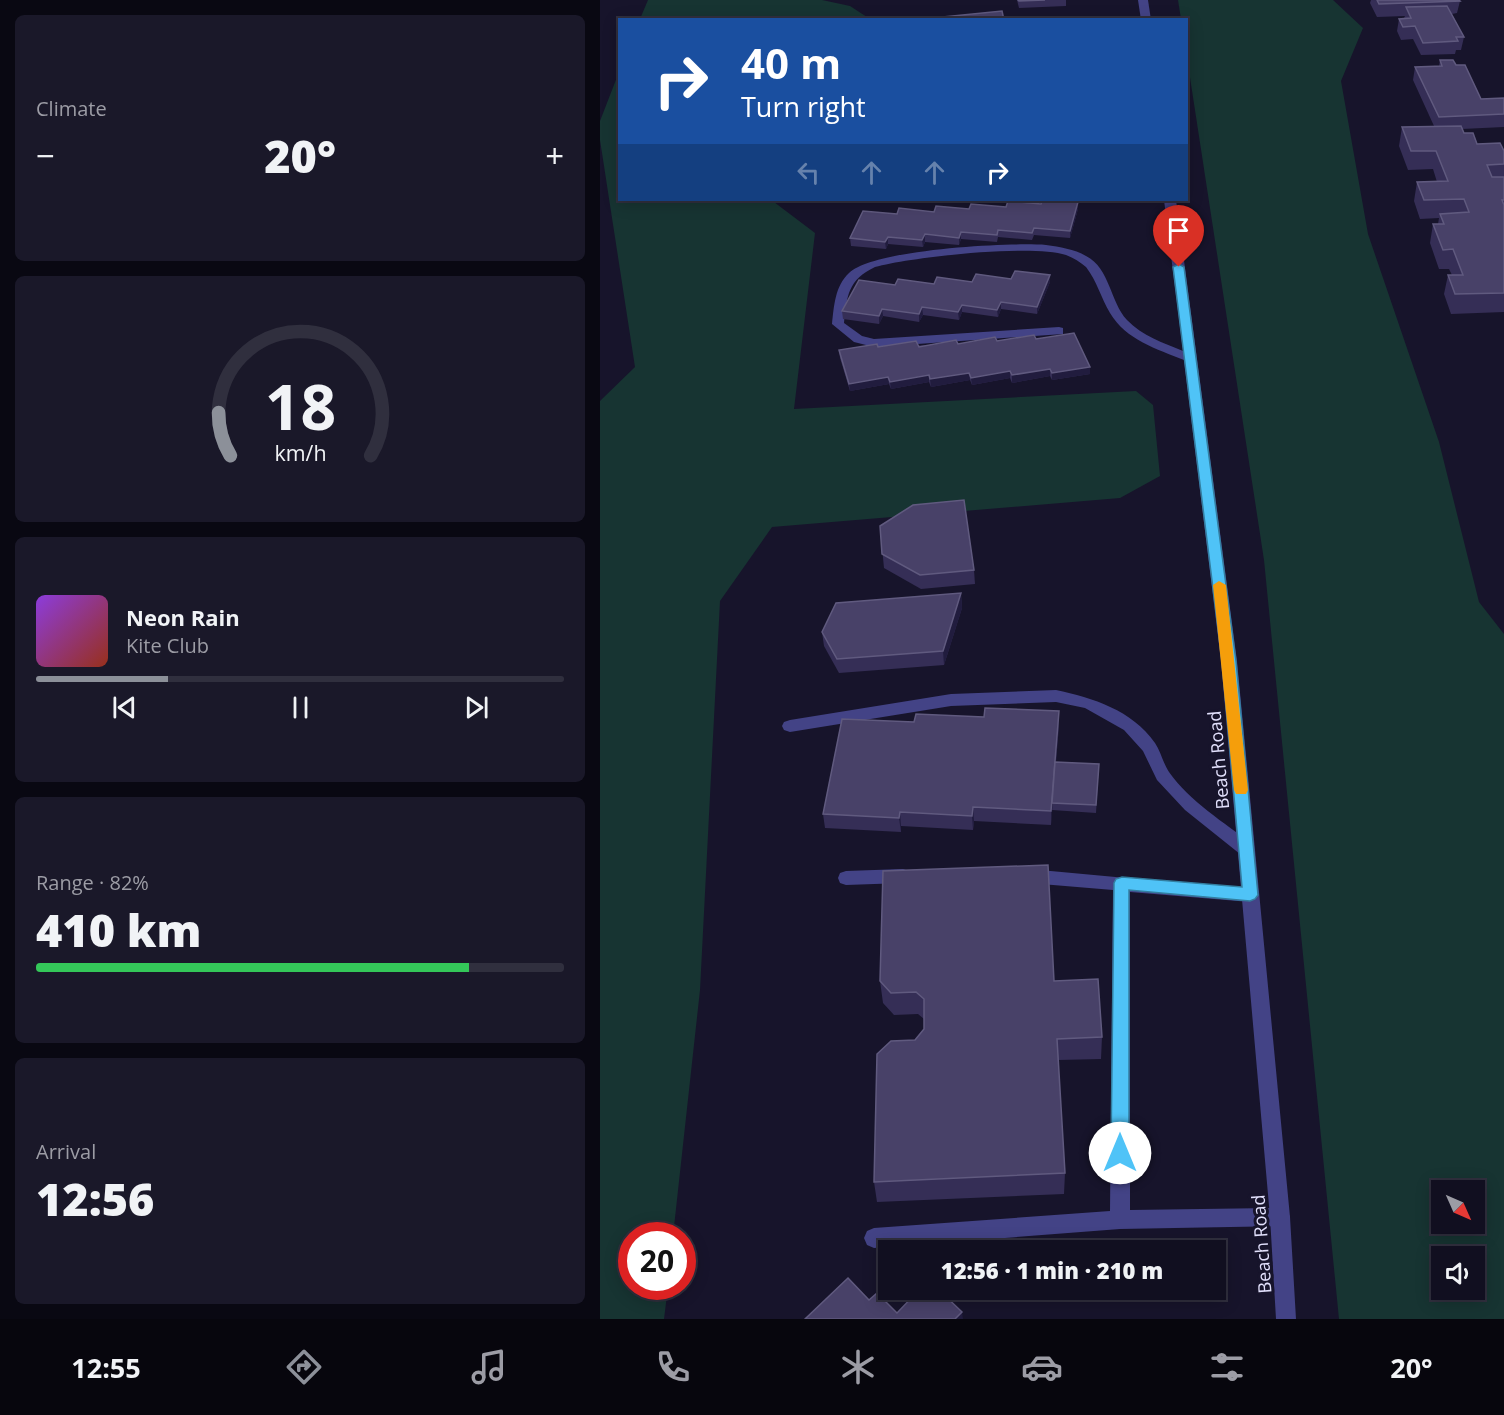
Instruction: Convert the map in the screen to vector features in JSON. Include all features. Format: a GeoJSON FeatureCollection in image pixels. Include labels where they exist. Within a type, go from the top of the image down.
{"type":"FeatureCollection","features":[{"type":"Feature","properties":{"kind":"street"},"geometry":{"type":"LineString","coordinates":[[1143,0],[1146,18]]}},
{"type":"Feature","properties":{"kind":"street","name":"Beach Road"},"geometry":{"type":"LineString","coordinates":[[1170,201],[1229,661],[1280,1217],[1286,1319]]}},
{"type":"Feature","properties":{"kind":"street"},"geometry":{"type":"LineString","coordinates":[[1059,331],[874,343],[858,339],[838,324],[841,291],[855,273],[867,265],[885,261],[1027,247],[1068,251],[1084,259],[1100,276],[1117,316],[1129,330],[1190,358]]}},
{"type":"Feature","properties":{"kind":"street"},"geometry":{"type":"LineString","coordinates":[[790,726],[951,700],[1056,696],[1089,703],[1130,726],[1149,747],[1163,776],[1191,805],[1246,849]]}},
{"type":"Feature","properties":{"kind":"street"},"geometry":{"type":"LineString","coordinates":[[846,878],[924,875]]}},
{"type":"Feature","properties":{"kind":"street"},"geometry":{"type":"LineString","coordinates":[[1016,876],[1250,895]]}},
{"type":"Feature","properties":{"kind":"street"},"geometry":{"type":"LineString","coordinates":[[1120,1220],[1122,883]]}},
{"type":"Feature","properties":{"kind":"street"},"geometry":{"type":"LineString","coordinates":[[874,1238],[1120,1220],[1280,1217]]}},
{"type":"Feature","properties":{"kind":"green space"},"geometry":{"type":"Polygon","coordinates":[[[648,0],[822,0],[850,6],[868,18],[640,18],[648,0]]]}},
{"type":"Feature","properties":{"kind":"green space"},"geometry":{"type":"Polygon","coordinates":[[[1178,0],[1333,0],[1363,28],[1341,81],[1368,234],[1439,442],[1479,602],[1504,634],[1504,1319],[1339,1319],[1264,560],[1188,65],[1188,18],[1181,18],[1178,0]]]}},
{"type":"Feature","properties":{"kind":"green space"},"geometry":{"type":"Polygon","coordinates":[[[618,75],[618,201],[774,201],[815,233],[794,409],[1136,391],[1153,405],[1160,476],[1120,498],[772,527],[720,601],[700,990],[675,1222],[618,1222],[618,1300],[666,1300],[664,1319],[600,1319],[600,401],[635,367],[600,140],[600,121],[618,75]]]}},
{"type":"Feature","properties":{"kind":"building"},"geometry":{"type":"Polygon","coordinates":[[[1377,0],[1459,0],[1460,1],[1379,4],[1377,0]]]}},
{"type":"Feature","properties":{"kind":"building"},"geometry":{"type":"Polygon","coordinates":[[[1447,6],[1464,37],[1456,37],[1458,41],[1423,43],[1415,26],[1403,27],[1399,19],[1411,18],[1406,7],[1447,6]]]}},
{"type":"Feature","properties":{"kind":"building"},"geometry":{"type":"Polygon","coordinates":[[[1002,11],[1004,18],[933,18],[1002,11]]]}},
{"type":"Feature","properties":{"kind":"building"},"geometry":{"type":"Polygon","coordinates":[[[1440,60],[1453,60],[1456,65],[1465,65],[1481,99],[1504,98],[1504,114],[1439,117],[1415,67],[1442,66],[1440,60]]]}},
{"type":"Feature","properties":{"kind":"building"},"geometry":{"type":"Polygon","coordinates":[[[1461,126],[1464,133],[1473,133],[1477,144],[1500,143],[1504,151],[1504,164],[1487,165],[1492,177],[1504,177],[1504,200],[1502,200],[1504,205],[1504,293],[1455,294],[1448,275],[1463,275],[1453,249],[1443,250],[1433,224],[1444,224],[1440,214],[1469,212],[1464,199],[1424,200],[1417,182],[1448,181],[1436,151],[1411,151],[1402,127],[1461,126]]]}},
{"type":"Feature","properties":{"kind":"building"},"geometry":{"type":"Polygon","coordinates":[[[1008,201],[1041,204],[1042,201],[1078,202],[1070,231],[1034,228],[1032,233],[998,230],[997,235],[961,232],[959,238],[925,234],[922,240],[888,237],[885,242],[850,238],[863,211],[897,214],[899,208],[934,212],[936,206],[969,209],[971,204],[1006,207],[1008,201]]]}},
{"type":"Feature","properties":{"kind":"building"},"geometry":{"type":"Polygon","coordinates":[[[1015,271],[1050,275],[1037,307],[1001,302],[997,310],[962,305],[958,312],[922,307],[919,314],[882,309],[879,316],[842,311],[859,280],[895,285],[898,279],[934,284],[937,277],[972,282],[976,274],[1011,279],[1015,271]]]}},
{"type":"Feature","properties":{"kind":"building"},"geometry":{"type":"Polygon","coordinates":[[[1074,333],[1090,367],[1052,373],[1050,369],[1012,375],[1010,371],[971,378],[969,373],[930,379],[929,375],[890,382],[888,377],[849,384],[839,350],[916,341],[919,347],[956,340],[958,344],[995,337],[997,341],[1034,335],[1036,339],[1074,333]]]}},
{"type":"Feature","properties":{"kind":"building"},"geometry":{"type":"Polygon","coordinates":[[[964,500],[974,570],[920,575],[882,554],[880,526],[913,505],[964,500]]]}},
{"type":"Feature","properties":{"kind":"building"},"geometry":{"type":"Polygon","coordinates":[[[961,593],[943,651],[837,659],[822,632],[836,603],[961,593]]]}},
{"type":"Feature","properties":{"kind":"building"},"geometry":{"type":"Polygon","coordinates":[[[985,708],[1059,711],[1051,811],[973,807],[972,816],[900,812],[899,818],[823,814],[842,719],[914,722],[916,714],[984,717],[985,708]]]}},
{"type":"Feature","properties":{"kind":"building"},"geometry":{"type":"Polygon","coordinates":[[[1055,762],[1099,764],[1096,805],[1052,803],[1055,762]]]}},
{"type":"Feature","properties":{"kind":"building"},"geometry":{"type":"Polygon","coordinates":[[[1048,865],[1054,981],[1098,979],[1102,1037],[1057,1039],[1065,1173],[874,1182],[877,1054],[891,1041],[915,1040],[924,1029],[924,999],[916,992],[891,993],[880,981],[883,871],[1048,865]]]}},
{"type":"Feature","properties":{"kind":"building"},"geometry":{"type":"Polygon","coordinates":[[[848,1278],[869,1300],[877,1293],[878,1300],[884,1300],[897,1313],[909,1300],[949,1300],[962,1312],[955,1319],[805,1319],[848,1278]]]}},
{"type":"Feature","properties":{"kind":"slow traffic"},"geometry":{"type":"LineString","coordinates":[[1219,585],[1229,661],[1241,790]]}},
{"type":"Feature","properties":{"kind":"route"},"geometry":{"type":"LineString","coordinates":[[1120,1153],[1122,883],[1250,895],[1229,661],[1179,267]]}}]}
